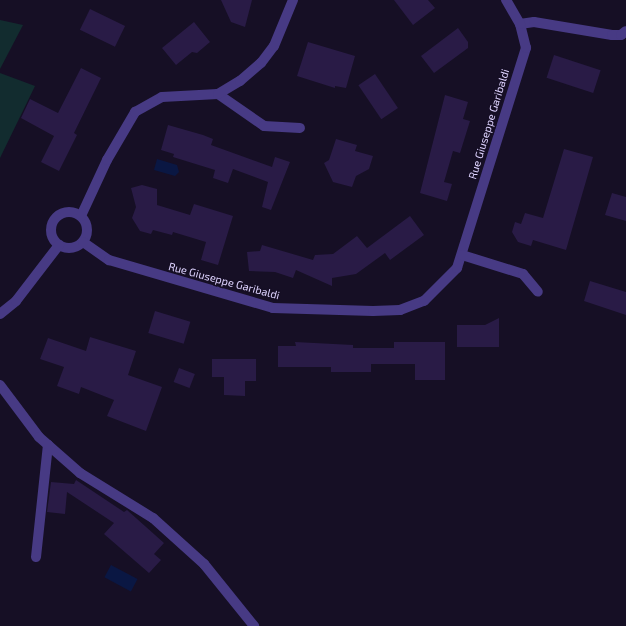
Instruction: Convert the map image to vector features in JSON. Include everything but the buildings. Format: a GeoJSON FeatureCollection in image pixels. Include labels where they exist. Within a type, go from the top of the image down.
{"type":"FeatureCollection","features":[{"type":"Feature","properties":{"kind":"street"},"geometry":{"type":"LineString","coordinates":[[81,216],[107,160],[135,112],[162,97],[218,94],[261,64],[274,46],[293,0]]}},
{"type":"Feature","properties":{"kind":"street","name":"Rue Giuseppe Garibaldi"},"geometry":{"type":"LineString","coordinates":[[83,242],[110,260],[218,294],[273,308],[326,312],[400,310],[424,301],[457,268],[526,48],[520,24],[506,0]]}},
{"type":"Feature","properties":{"kind":"street"},"geometry":{"type":"LineString","coordinates":[[520,24],[534,22],[612,35],[621,35],[626,31]]}},
{"type":"Feature","properties":{"kind":"street"},"geometry":{"type":"LineString","coordinates":[[218,94],[264,126],[300,128]]}},
{"type":"Feature","properties":{"kind":"street"},"geometry":{"type":"LineString","coordinates":[[70,212],[81,216],[87,227],[87,233],[83,242],[71,248],[59,245],[52,236],[55,219],[70,212]]}},
{"type":"Feature","properties":{"kind":"street"},"geometry":{"type":"LineString","coordinates":[[0,314],[16,301],[59,245]]}},
{"type":"Feature","properties":{"kind":"street"},"geometry":{"type":"LineString","coordinates":[[462,255],[523,274],[538,292]]}},
{"type":"Feature","properties":{"kind":"street"},"geometry":{"type":"LineString","coordinates":[[0,385],[39,437],[80,473],[153,518],[204,564],[254,626]]}},
{"type":"Feature","properties":{"kind":"street"},"geometry":{"type":"LineString","coordinates":[[36,557],[48,445]]}},
{"type":"Feature","properties":{"kind":"green space"},"geometry":{"type":"Polygon","coordinates":[[[0,20],[23,25],[0,69],[0,20]]]}},
{"type":"Feature","properties":{"kind":"green space"},"geometry":{"type":"Polygon","coordinates":[[[0,73],[35,86],[0,158],[0,73]]]}},
{"type":"Feature","properties":{"kind":"water"},"geometry":{"type":"Polygon","coordinates":[[[157,159],[177,165],[179,172],[175,176],[154,170],[157,159]]]}},
{"type":"Feature","properties":{"kind":"water"},"geometry":{"type":"Polygon","coordinates":[[[111,565],[137,579],[131,591],[104,577],[111,565]]]}}]}
